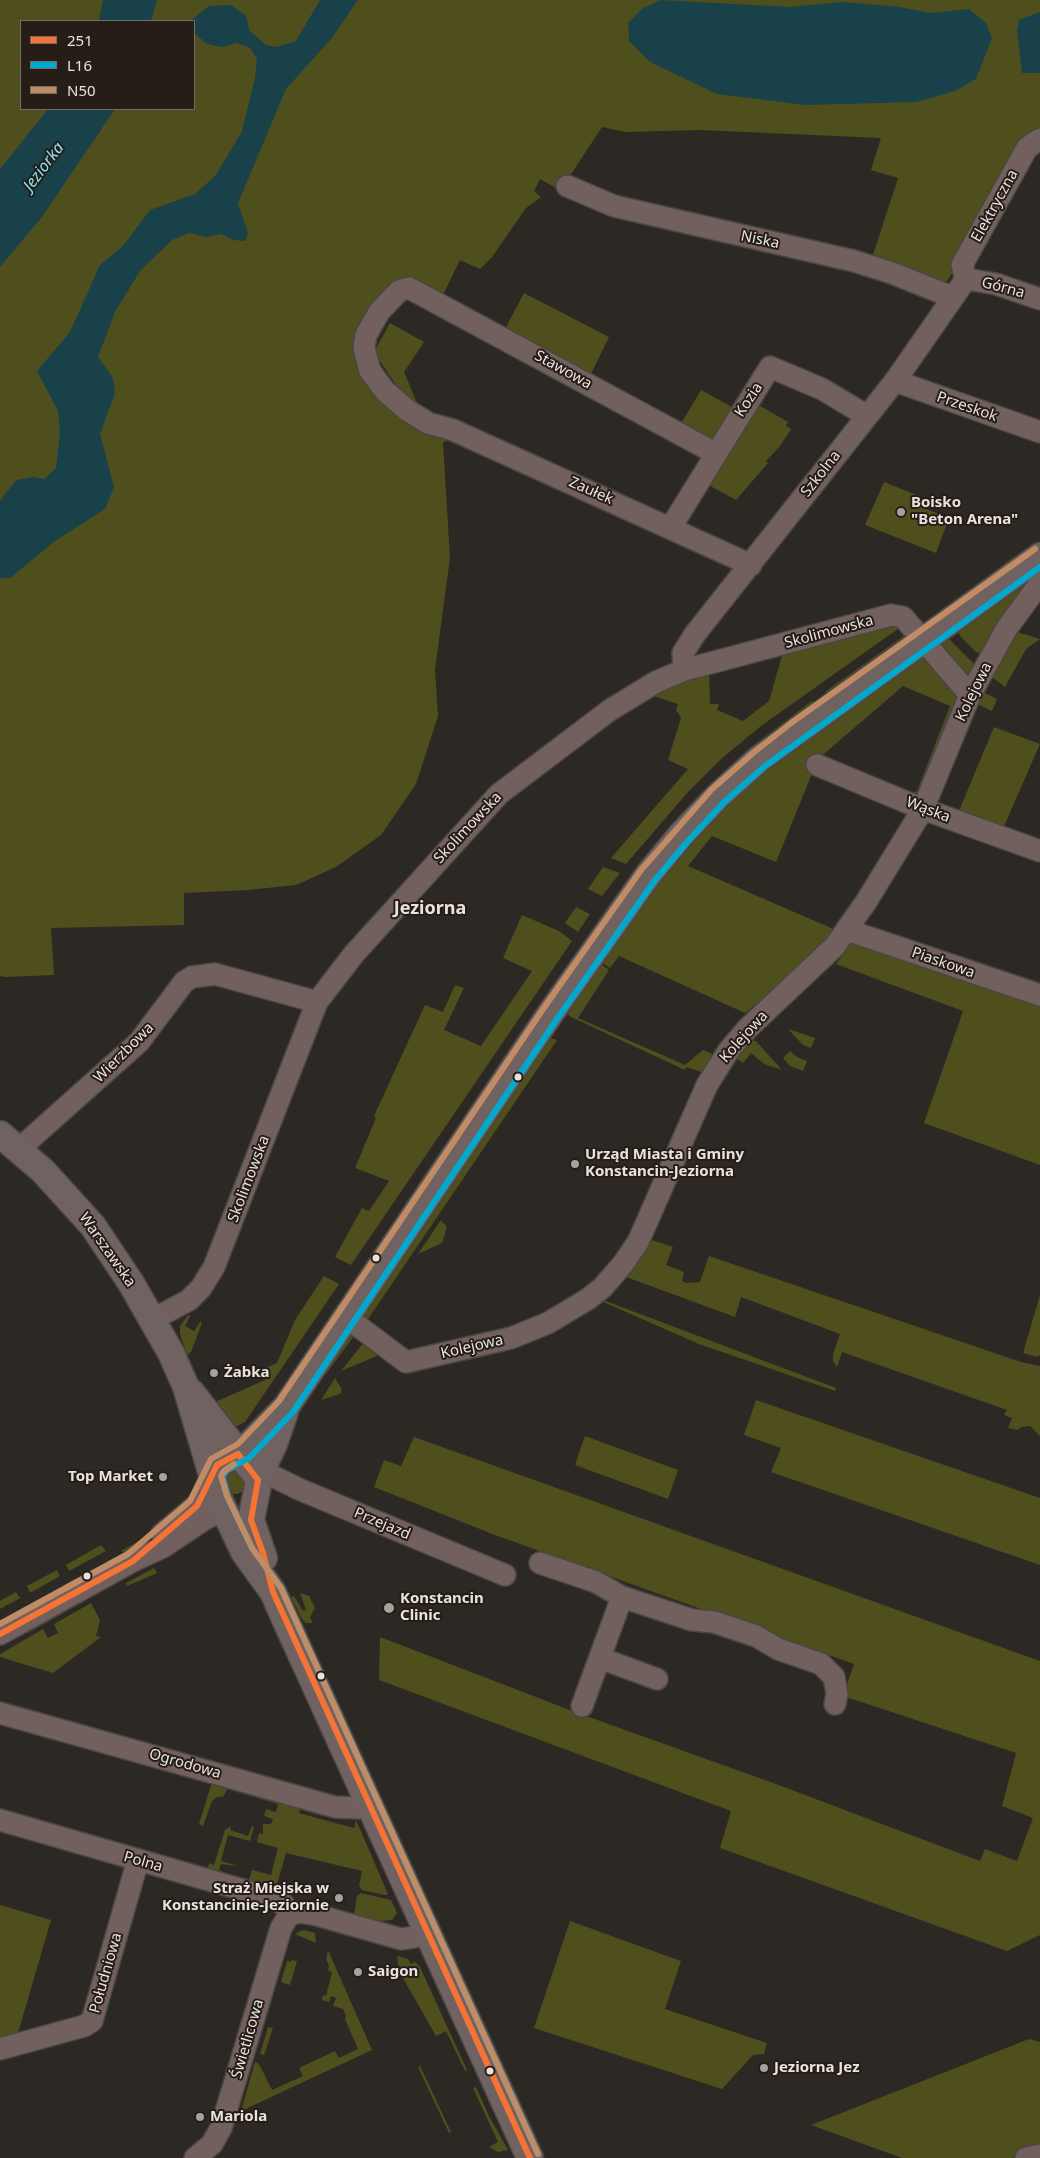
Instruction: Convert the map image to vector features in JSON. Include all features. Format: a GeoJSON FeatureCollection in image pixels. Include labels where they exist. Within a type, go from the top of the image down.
{"type":"FeatureCollection","features":[{"type":"Feature","properties":{"kind":"main road"},"geometry":{"type":"LineString","coordinates":[[212,1475],[223,1460],[238,1454],[286,1407],[550,1014],[648,875],[681,835],[718,796],[759,759],[1040,556]]}},
{"type":"Feature","properties":{"kind":"main road","name":"Warszawska"},"geometry":{"type":"LineString","coordinates":[[9,1142],[63,1191],[93,1226],[127,1276],[186,1387],[224,1510]]}},
{"type":"Feature","properties":{"kind":"main road","name":"Warszawska"},"geometry":{"type":"LineString","coordinates":[[186,1387],[258,1479]]}},
{"type":"Feature","properties":{"kind":"main road"},"geometry":{"type":"LineString","coordinates":[[286,1407],[276,1440],[258,1479],[251,1512],[251,1524],[263,1553],[273,1592],[530,2158]]}},
{"type":"Feature","properties":{"kind":"main road"},"geometry":{"type":"LineString","coordinates":[[258,1479],[224,1510],[248,1558],[273,1592]]}},
{"type":"Feature","properties":{"kind":"street","name":"Elektryczna"},"geometry":{"type":"LineString","coordinates":[[966,279],[962,265],[1027,148],[1040,139]]}},
{"type":"Feature","properties":{"kind":"street","name":"Niska"},"geometry":{"type":"LineString","coordinates":[[567,186],[614,206],[646,215],[854,261],[892,273],[952,298]]}},
{"type":"Feature","properties":{"kind":"street","name":"Szkolna"},"geometry":{"type":"LineString","coordinates":[[684,670],[682,657],[684,650],[895,381],[966,279]]}},
{"type":"Feature","properties":{"kind":"street","name":"Górna"},"geometry":{"type":"LineString","coordinates":[[966,279],[996,284],[1040,299]]}},
{"type":"Feature","properties":{"kind":"street","name":"Stawowa"},"geometry":{"type":"LineString","coordinates":[[428,424],[407,410],[386,391],[370,371],[364,348],[366,334],[379,312],[399,291],[409,288],[715,453]]}},
{"type":"Feature","properties":{"kind":"street","name":"Kozia"},"geometry":{"type":"LineString","coordinates":[[671,527],[715,453],[770,367],[822,389],[867,416]]}},
{"type":"Feature","properties":{"kind":"street","name":"Przeskok"},"geometry":{"type":"LineString","coordinates":[[895,381],[1040,432]]}},
{"type":"Feature","properties":{"kind":"street","name":"Zaułek"},"geometry":{"type":"LineString","coordinates":[[428,424],[453,430],[671,527],[751,565]]}},
{"type":"Feature","properties":{"kind":"street","name":"Kolejowa"},"geometry":{"type":"LineString","coordinates":[[346,1317],[406,1362],[511,1338],[548,1323],[588,1299],[614,1275],[638,1242],[706,1085],[729,1050],[747,1029],[820,963],[847,930],[924,809],[970,695],[1007,628],[1040,583]]}},
{"type":"Feature","properties":{"kind":"street","name":"Skolimowska"},"geometry":{"type":"LineString","coordinates":[[152,1320],[189,1300],[199,1290],[214,1267],[317,1002],[354,954],[499,794],[610,710],[643,689],[684,670],[891,615],[903,617],[970,695]]}},
{"type":"Feature","properties":{"kind":"street","name":"Wąska"},"geometry":{"type":"LineString","coordinates":[[817,765],[924,809],[1040,851]]}},
{"type":"Feature","properties":{"kind":"street","name":"Piaskowa"},"geometry":{"type":"LineString","coordinates":[[847,930],[1040,995]]}},
{"type":"Feature","properties":{"kind":"street","name":"Wierzbowa"},"geometry":{"type":"LineString","coordinates":[[9,1142],[139,1042],[184,982],[192,977],[215,974],[317,1002]]}},
{"type":"Feature","properties":{"kind":"street"},"geometry":{"type":"LineString","coordinates":[[133,1561],[196,1506],[204,1495],[212,1475]]}},
{"type":"Feature","properties":{"kind":"street","name":"Przejazd"},"geometry":{"type":"LineString","coordinates":[[258,1479],[301,1490],[504,1575]]}},
{"type":"Feature","properties":{"kind":"street"},"geometry":{"type":"LineString","coordinates":[[0,1634],[133,1561],[163,1547],[206,1519],[224,1510]]}},
{"type":"Feature","properties":{"kind":"street"},"geometry":{"type":"LineString","coordinates":[[540,1563],[596,1582],[622,1597],[692,1620],[714,1622],[756,1636],[778,1649],[821,1664],[834,1677],[837,1694],[835,1704]]}},
{"type":"Feature","properties":{"kind":"street"},"geometry":{"type":"LineString","coordinates":[[582,1706],[622,1597]]}},
{"type":"Feature","properties":{"kind":"street"},"geometry":{"type":"LineString","coordinates":[[600,1658],[657,1679]]}},
{"type":"Feature","properties":{"kind":"street","name":"Ogrodowa"},"geometry":{"type":"LineString","coordinates":[[0,1713],[335,1807],[358,1808],[370,1805]]}},
{"type":"Feature","properties":{"kind":"street","name":"Polna"},"geometry":{"type":"LineString","coordinates":[[0,1820],[276,1900],[291,1914]]}},
{"type":"Feature","properties":{"kind":"street","name":"Południowa"},"geometry":{"type":"LineString","coordinates":[[0,2049],[84,2026],[92,2021],[138,1860]]}},
{"type":"Feature","properties":{"kind":"street"},"geometry":{"type":"LineString","coordinates":[[291,1914],[313,1914],[401,1938],[427,1934]]}},
{"type":"Feature","properties":{"kind":"street","name":"Świetlicowa"},"geometry":{"type":"LineString","coordinates":[[195,2158],[212,2144],[221,2128],[281,1928],[285,1919],[291,1914]]}},
{"type":"Feature","properties":{"kind":"street"},"geometry":{"type":"LineString","coordinates":[[1026,2158],[1040,2155]]}},
{"type":"Feature","properties":{"kind":"shaded area"},"geometry":{"type":"Polygon","coordinates":[[[0,0],[1040,0],[1040,130],[1024,136],[1021,147],[956,268],[942,288],[871,261],[898,178],[871,170],[881,138],[699,130],[625,132],[602,127],[564,185],[556,188],[540,179],[534,191],[541,197],[526,208],[492,257],[480,269],[460,260],[441,299],[408,282],[359,358],[454,435],[443,443],[450,558],[435,670],[438,716],[416,784],[381,835],[336,867],[296,885],[248,890],[184,893],[184,925],[51,928],[54,975],[0,976],[0,0]]]}},
{"type":"Feature","properties":{"kind":"shaded area"},"geometry":{"type":"Polygon","coordinates":[[[524,293],[609,337],[589,378],[504,331],[524,293]]]}},
{"type":"Feature","properties":{"kind":"shaded area"},"geometry":{"type":"Polygon","coordinates":[[[390,323],[424,342],[404,372],[417,403],[411,400],[396,385],[374,352],[390,323]]]}},
{"type":"Feature","properties":{"kind":"shaded area"},"geometry":{"type":"Polygon","coordinates":[[[701,390],[732,407],[710,442],[680,425],[701,390]]]}},
{"type":"Feature","properties":{"kind":"shaded area"},"geometry":{"type":"Polygon","coordinates":[[[755,403],[788,422],[786,426],[791,429],[780,446],[766,461],[768,463],[736,500],[705,483],[755,403]]]}},
{"type":"Feature","properties":{"kind":"shaded area","name":"Boisko \"Beton Arena\""},"geometry":{"type":"Polygon","coordinates":[[[884,482],[919,496],[916,505],[949,518],[936,553],[865,525],[884,482]]]}},
{"type":"Feature","properties":{"kind":"shaded area"},"geometry":{"type":"Polygon","coordinates":[[[1040,568],[1040,576],[986,655],[976,652],[960,636],[957,628],[1040,568]]]}},
{"type":"Feature","properties":{"kind":"shaded area"},"geometry":{"type":"Polygon","coordinates":[[[895,623],[902,626],[761,726],[720,760],[688,792],[626,864],[611,858],[688,769],[668,760],[681,718],[676,710],[678,704],[648,694],[709,670],[710,704],[719,704],[717,710],[743,721],[769,701],[783,652],[895,623]]]}},
{"type":"Feature","properties":{"kind":"shaded area"},"geometry":{"type":"Polygon","coordinates":[[[1017,632],[1040,639],[1026,649],[1005,687],[992,677],[1017,632]]]}},
{"type":"Feature","properties":{"kind":"shaded area"},"geometry":{"type":"Polygon","coordinates":[[[905,635],[905,639],[828,696],[825,692],[905,635]]]}},
{"type":"Feature","properties":{"kind":"shaded area"},"geometry":{"type":"Polygon","coordinates":[[[945,635],[979,669],[972,675],[966,675],[941,646],[945,635]]]}},
{"type":"Feature","properties":{"kind":"shaded area"},"geometry":{"type":"Polygon","coordinates":[[[923,655],[960,698],[918,797],[910,794],[917,791],[950,706],[903,686],[818,759],[776,862],[712,836],[688,866],[838,931],[806,966],[745,1013],[619,956],[610,968],[599,961],[653,885],[740,788],[923,655]]]}},
{"type":"Feature","properties":{"kind":"shaded area"},"geometry":{"type":"Polygon","coordinates":[[[983,692],[997,699],[992,711],[977,704],[983,692]]]}},
{"type":"Feature","properties":{"kind":"shaded area"},"geometry":{"type":"Polygon","coordinates":[[[812,701],[815,705],[639,870],[636,869],[668,829],[714,781],[762,739],[812,701]]]}},
{"type":"Feature","properties":{"kind":"shaded area"},"geometry":{"type":"Polygon","coordinates":[[[994,727],[1040,744],[1001,833],[958,813],[994,727]]]}},
{"type":"Feature","properties":{"kind":"shaded area"},"geometry":{"type":"Polygon","coordinates":[[[603,867],[620,873],[602,896],[588,889],[603,867]]]}},
{"type":"Feature","properties":{"kind":"shaded area"},"geometry":{"type":"Polygon","coordinates":[[[576,907],[590,914],[578,932],[565,923],[576,907]]]}},
{"type":"Feature","properties":{"kind":"shaded area"},"geometry":{"type":"Polygon","coordinates":[[[522,915],[559,931],[572,941],[351,1265],[335,1257],[362,1208],[369,1211],[389,1181],[355,1168],[376,1118],[374,1116],[425,1005],[443,1012],[455,985],[464,988],[444,1030],[481,1046],[532,971],[503,958],[522,915]]]}},
{"type":"Feature","properties":{"kind":"shaded area"},"geometry":{"type":"Polygon","coordinates":[[[855,938],[1040,1001],[1040,1165],[924,1123],[963,1011],[836,964],[855,938]]]}},
{"type":"Feature","properties":{"kind":"shaded area"},"geometry":{"type":"Polygon","coordinates":[[[598,962],[609,970],[578,1018],[685,1065],[703,1050],[715,1055],[704,1071],[701,1072],[686,1067],[685,1070],[569,1016],[567,1011],[598,962]]]}},
{"type":"Feature","properties":{"kind":"shaded area"},"geometry":{"type":"Polygon","coordinates":[[[788,1029],[815,1038],[811,1048],[803,1045],[788,1029]]]}},
{"type":"Feature","properties":{"kind":"shaded area"},"geometry":{"type":"Polygon","coordinates":[[[547,1037],[557,1040],[366,1322],[363,1312],[547,1037]]]}},
{"type":"Feature","properties":{"kind":"shaded area"},"geometry":{"type":"Polygon","coordinates":[[[751,1040],[756,1041],[782,1070],[764,1064],[751,1053],[743,1063],[736,1058],[751,1040]]]}},
{"type":"Feature","properties":{"kind":"shaded area"},"geometry":{"type":"Polygon","coordinates":[[[790,1051],[797,1057],[807,1061],[803,1071],[790,1066],[783,1058],[790,1051]]]}},
{"type":"Feature","properties":{"kind":"shaded area"},"geometry":{"type":"Polygon","coordinates":[[[441,1220],[447,1227],[442,1243],[418,1254],[441,1220]]]}},
{"type":"Feature","properties":{"kind":"shaded area"},"geometry":{"type":"Polygon","coordinates":[[[652,1240],[673,1247],[666,1265],[684,1272],[682,1281],[686,1283],[700,1282],[709,1256],[1021,1362],[1040,1366],[1040,1436],[1030,1426],[1021,1427],[1018,1430],[1008,1428],[1012,1418],[1004,1415],[1007,1410],[842,1352],[837,1367],[833,1361],[833,1354],[840,1334],[741,1297],[735,1317],[626,1277],[652,1240]]]}},
{"type":"Feature","properties":{"kind":"shaded area"},"geometry":{"type":"Polygon","coordinates":[[[324,1276],[339,1284],[245,1422],[235,1427],[213,1403],[265,1380],[261,1370],[277,1363],[295,1320],[324,1276]]]}},
{"type":"Feature","properties":{"kind":"shaded area"},"geometry":{"type":"Polygon","coordinates":[[[1040,1295],[1040,1355],[1037,1357],[1023,1353],[1040,1295]]]}},
{"type":"Feature","properties":{"kind":"shaded area"},"geometry":{"type":"Polygon","coordinates":[[[603,1300],[836,1388],[835,1391],[699,1344],[601,1301],[603,1300]]]}},
{"type":"Feature","properties":{"kind":"shaded area"},"geometry":{"type":"Polygon","coordinates":[[[188,1315],[190,1316],[185,1326],[194,1331],[200,1322],[202,1323],[191,1352],[187,1355],[180,1334],[180,1326],[188,1315]]]}},
{"type":"Feature","properties":{"kind":"shaded area"},"geometry":{"type":"Polygon","coordinates":[[[357,1332],[323,1378],[321,1378],[345,1334],[357,1332]]]}},
{"type":"Feature","properties":{"kind":"shaded area"},"geometry":{"type":"Polygon","coordinates":[[[364,1342],[376,1350],[377,1356],[341,1371],[364,1342]]]}},
{"type":"Feature","properties":{"kind":"shaded area"},"geometry":{"type":"Polygon","coordinates":[[[335,1378],[342,1390],[340,1394],[321,1400],[335,1378]]]}},
{"type":"Feature","properties":{"kind":"shaded area"},"geometry":{"type":"Polygon","coordinates":[[[756,1400],[1040,1498],[1040,1565],[771,1472],[781,1448],[744,1435],[756,1400]]]}},
{"type":"Feature","properties":{"kind":"shaded area"},"geometry":{"type":"Polygon","coordinates":[[[585,1436],[678,1470],[668,1499],[575,1465],[585,1436]]]}},
{"type":"Feature","properties":{"kind":"shaded area"},"geometry":{"type":"Polygon","coordinates":[[[414,1437],[1040,1661],[1040,1935],[1007,1951],[720,1848],[731,1811],[379,1680],[380,1637],[575,1712],[776,1784],[980,1861],[985,1849],[1017,1861],[1033,1818],[1002,1806],[1016,1753],[843,1696],[854,1664],[495,1535],[374,1487],[384,1460],[401,1466],[414,1437]]]}},
{"type":"Feature","properties":{"kind":"shaded area"},"geometry":{"type":"Polygon","coordinates":[[[235,1472],[243,1475],[246,1483],[243,1491],[235,1494],[227,1491],[224,1483],[227,1475],[235,1472]]]}},
{"type":"Feature","properties":{"kind":"shaded area"},"geometry":{"type":"Polygon","coordinates":[[[151,1534],[128,1554],[121,1551],[151,1534]]]}},
{"type":"Feature","properties":{"kind":"shaded area"},"geometry":{"type":"Polygon","coordinates":[[[101,1545],[106,1551],[69,1571],[66,1565],[101,1545]]]}},
{"type":"Feature","properties":{"kind":"shaded area"},"geometry":{"type":"Polygon","coordinates":[[[149,1565],[28,1633],[26,1629],[149,1565]]]}},
{"type":"Feature","properties":{"kind":"shaded area"},"geometry":{"type":"Polygon","coordinates":[[[154,1568],[157,1573],[127,1586],[126,1583],[154,1568]]]}},
{"type":"Feature","properties":{"kind":"shaded area"},"geometry":{"type":"Polygon","coordinates":[[[57,1570],[60,1576],[30,1593],[27,1586],[57,1570]]]}},
{"type":"Feature","properties":{"kind":"shaded area"},"geometry":{"type":"Polygon","coordinates":[[[16,1592],[20,1598],[0,1609],[0,1601],[16,1592]]]}},
{"type":"Feature","properties":{"kind":"shaded area"},"geometry":{"type":"Polygon","coordinates":[[[300,1593],[309,1596],[315,1608],[310,1617],[313,1623],[306,1623],[302,1619],[291,1597],[294,1596],[303,1611],[306,1610],[300,1593]]]}},
{"type":"Feature","properties":{"kind":"shaded area"},"geometry":{"type":"Polygon","coordinates":[[[91,1603],[100,1620],[96,1636],[101,1637],[53,1673],[0,1657],[0,1654],[43,1629],[48,1638],[58,1633],[54,1624],[91,1603]]]}},
{"type":"Feature","properties":{"kind":"shaded area"},"geometry":{"type":"Polygon","coordinates":[[[212,1782],[302,1803],[299,1813],[354,1828],[356,1820],[388,1894],[362,1890],[359,1886],[362,1871],[286,1853],[275,1891],[248,1883],[252,1870],[271,1875],[278,1848],[257,1842],[259,1833],[263,1834],[263,1824],[271,1824],[273,1819],[264,1816],[266,1809],[276,1812],[278,1804],[227,1789],[223,1797],[217,1797],[212,1801],[203,1826],[199,1824],[212,1782]]]}},
{"type":"Feature","properties":{"kind":"shaded area"},"geometry":{"type":"Polygon","coordinates":[[[231,1826],[230,1830],[248,1836],[252,1826],[254,1827],[250,1841],[228,1835],[221,1861],[238,1866],[221,1864],[219,1870],[235,1877],[208,1868],[209,1863],[214,1865],[225,1830],[231,1826]]]}},
{"type":"Feature","properties":{"kind":"shaded area"},"geometry":{"type":"Polygon","coordinates":[[[361,1893],[391,1900],[397,1913],[392,1920],[378,1921],[354,1914],[357,1896],[361,1893]]]}},
{"type":"Feature","properties":{"kind":"shaded area"},"geometry":{"type":"Polygon","coordinates":[[[0,1905],[51,1920],[18,2033],[0,2040],[0,1905]]]}},
{"type":"Feature","properties":{"kind":"shaded area"},"geometry":{"type":"Polygon","coordinates":[[[570,1921],[681,1961],[665,2009],[767,2043],[764,2054],[753,2055],[722,2089],[534,2028],[570,1921]]]}},
{"type":"Feature","properties":{"kind":"shaded area"},"geometry":{"type":"Polygon","coordinates":[[[303,1930],[315,1933],[316,1943],[295,1934],[303,1930]]]}},
{"type":"Feature","properties":{"kind":"shaded area"},"geometry":{"type":"Polygon","coordinates":[[[328,1950],[372,2050],[241,2111],[255,2062],[259,2064],[272,2090],[303,2076],[299,2068],[335,2051],[339,2058],[358,2049],[345,2019],[346,2016],[343,2009],[333,2006],[336,1998],[331,1996],[329,2002],[322,2000],[323,1995],[326,1996],[332,1972],[328,1970],[329,1966],[326,1959],[328,1950]]]}},
{"type":"Feature","properties":{"kind":"shaded area"},"geometry":{"type":"Polygon","coordinates":[[[397,1956],[408,1959],[411,1964],[415,1962],[420,1967],[467,2070],[465,2071],[446,2031],[436,2036],[399,1971],[397,1956]]]}},
{"type":"Feature","properties":{"kind":"shaded area"},"geometry":{"type":"Polygon","coordinates":[[[292,1960],[297,1961],[290,1985],[281,1982],[287,1961],[291,1962],[292,1960]]]}},
{"type":"Feature","properties":{"kind":"shaded area"},"geometry":{"type":"Polygon","coordinates":[[[268,2027],[273,2028],[264,2055],[260,2054],[268,2027]]]}},
{"type":"Feature","properties":{"kind":"shaded area"},"geometry":{"type":"Polygon","coordinates":[[[1029,2039],[1040,2042],[1040,2150],[1012,2158],[902,2158],[811,2125],[1029,2039]]]}},
{"type":"Feature","properties":{"kind":"shaded area"},"geometry":{"type":"Polygon","coordinates":[[[420,2066],[451,2132],[449,2133],[418,2067],[420,2066]]]}},
{"type":"Feature","properties":{"kind":"shaded area"},"geometry":{"type":"Polygon","coordinates":[[[476,2087],[489,2116],[508,2150],[498,2152],[489,2147],[498,2142],[473,2088],[476,2087]]]}},
{"type":"Feature","properties":{"kind":"water"},"geometry":{"type":"Polygon","coordinates":[[[103,0],[157,0],[151,20],[99,20],[103,0]]]}},
{"type":"Feature","properties":{"kind":"water"},"geometry":{"type":"Polygon","coordinates":[[[320,0],[358,0],[331,39],[286,89],[238,203],[248,233],[245,241],[233,240],[221,234],[206,237],[189,233],[172,240],[140,271],[115,312],[98,357],[113,378],[115,393],[100,434],[114,487],[105,509],[55,541],[10,578],[0,578],[0,501],[16,480],[33,477],[44,479],[56,468],[60,433],[58,411],[37,371],[70,332],[100,265],[123,246],[150,210],[195,194],[216,175],[242,131],[255,78],[257,59],[250,48],[237,43],[222,47],[207,44],[195,34],[195,20],[191,20],[209,6],[231,5],[246,16],[249,30],[266,45],[277,47],[296,41],[320,0]]]}},
{"type":"Feature","properties":{"kind":"water"},"geometry":{"type":"Polygon","coordinates":[[[661,0],[789,7],[842,2],[900,7],[930,13],[969,9],[986,23],[992,38],[976,79],[955,91],[916,102],[806,105],[717,94],[650,62],[629,41],[628,23],[643,8],[661,0]]]}},
{"type":"Feature","properties":{"kind":"water"},"geometry":{"type":"Polygon","coordinates":[[[1040,12],[1040,73],[1022,73],[1017,31],[1019,20],[1040,12]]]}},
{"type":"Feature","properties":{"kind":"water","name":"Jeziorka"},"geometry":{"type":"Polygon","coordinates":[[[47,110],[114,110],[42,217],[0,267],[0,169],[47,110]]]}},
{"type":"Feature","properties":{"kind":"transit line","name":"N50"},"geometry":{"type":"LineString","coordinates":[[0,1624],[128,1554],[190,1501],[211,1459],[238,1444],[279,1401],[543,1009],[641,870],[711,790],[791,723],[1035,549]]}},
{"type":"Feature","properties":{"kind":"transit line","name":"L16"},"geometry":{"type":"LineString","coordinates":[[538,2154],[281,1588],[252,1548],[227,1496],[222,1476],[226,1470],[249,1458],[293,1412],[557,1019],[655,880],[688,841],[724,802],[765,766],[1040,567]]}},
{"type":"Feature","properties":{"kind":"transit line","name":"251"},"geometry":{"type":"LineString","coordinates":[[238,1454],[258,1480],[251,1520],[263,1553],[273,1592],[530,2158]]}},
{"type":"Feature","properties":{"kind":"transit line","name":"251"},"geometry":{"type":"LineString","coordinates":[[0,1634],[133,1561],[197,1506],[217,1465],[238,1454]]}},
{"type":"Feature","properties":{"kind":"transit line","name":"N50"},"geometry":{"type":"LineString","coordinates":[[234,1464],[224,1471],[221,1476],[227,1496],[252,1548],[281,1588],[538,2154]]}},
{"type":"Feature","properties":{"kind":"place","name":"Boisko \"Beton Arena\""},"geometry":{"type":"Point","coordinates":[901,512]}},
{"type":"Feature","properties":{"kind":"place","name":"Urząd Miasta i Gminy Konstancin-Jeziorna"},"geometry":{"type":"Point","coordinates":[575,1164]}},
{"type":"Feature","properties":{"kind":"place","name":"Żabka"},"geometry":{"type":"Point","coordinates":[214,1373]}},
{"type":"Feature","properties":{"kind":"place","name":"Top Market"},"geometry":{"type":"Point","coordinates":[163,1477]}},
{"type":"Feature","properties":{"kind":"place","name":"Konstancin Clinic"},"geometry":{"type":"Point","coordinates":[389,1608]}},
{"type":"Feature","properties":{"kind":"place","name":"Straż Miejska w Konstancinie-Jeziornie"},"geometry":{"type":"Point","coordinates":[339,1898]}},
{"type":"Feature","properties":{"kind":"place","name":"Saigon"},"geometry":{"type":"Point","coordinates":[358,1972]}},
{"type":"Feature","properties":{"kind":"place","name":"Jeziorna Jez"},"geometry":{"type":"Point","coordinates":[764,2068]}},
{"type":"Feature","properties":{"kind":"place","name":"Mariola"},"geometry":{"type":"Point","coordinates":[200,2117]}},
{"type":"Feature","properties":{"kind":"district","name":"Jeziorna"},"geometry":{"type":"Point","coordinates":[430,909]}}]}
